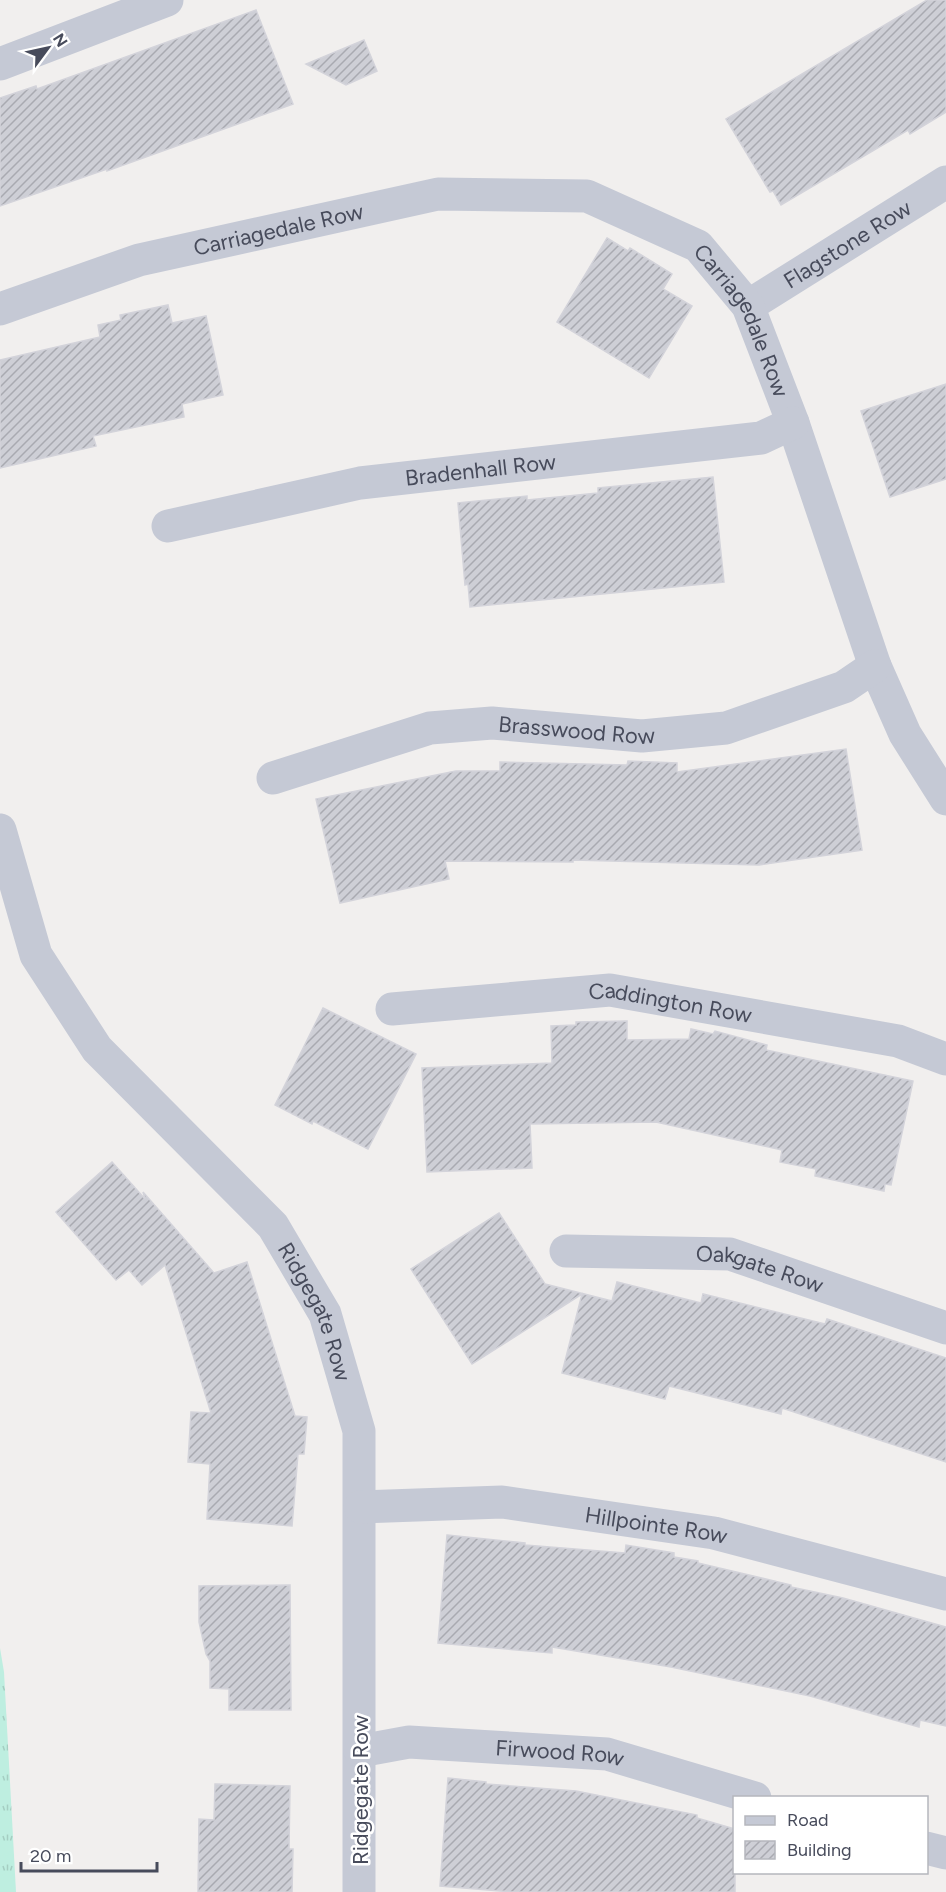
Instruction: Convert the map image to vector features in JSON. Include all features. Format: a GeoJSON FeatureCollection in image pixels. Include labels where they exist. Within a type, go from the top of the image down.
{"type":"FeatureCollection","features":[{"type":"Feature","properties":{"kind":"street"},"geometry":{"type":"LineString","coordinates":[[0,64],[167,0]]}},
{"type":"Feature","properties":{"kind":"street","name":"Flagstone Row"},"geometry":{"type":"LineString","coordinates":[[748,306],[946,182]]}},
{"type":"Feature","properties":{"kind":"street","name":"Carriagedale Row"},"geometry":{"type":"LineString","coordinates":[[0,309],[139,260],[438,194],[587,196],[698,246],[748,306],[793,423],[875,666],[905,734],[946,799]]}},
{"type":"Feature","properties":{"kind":"street","name":"Bradenhall Row"},"geometry":{"type":"LineString","coordinates":[[168,526],[360,483],[761,438],[793,423]]}},
{"type":"Feature","properties":{"kind":"street","name":"Brasswood Row"},"geometry":{"type":"LineString","coordinates":[[273,778],[430,728],[492,723],[642,736],[726,728],[844,687],[875,666]]}},
{"type":"Feature","properties":{"kind":"street","name":"Ridgegate Row"},"geometry":{"type":"LineString","coordinates":[[0,830],[36,955],[98,1049],[273,1226],[325,1314],[359,1431],[359,1892]]}},
{"type":"Feature","properties":{"kind":"street","name":"Caddington Row"},"geometry":{"type":"LineString","coordinates":[[392,1009],[610,990],[898,1041],[946,1059]]}},
{"type":"Feature","properties":{"kind":"street","name":"Oakgate Row"},"geometry":{"type":"LineString","coordinates":[[566,1251],[730,1254],[946,1328]]}},
{"type":"Feature","properties":{"kind":"street","name":"Hillpointe Row"},"geometry":{"type":"LineString","coordinates":[[360,1507],[502,1502],[714,1533],[946,1594]]}},
{"type":"Feature","properties":{"kind":"street","name":"Firwood Row"},"geometry":{"type":"LineString","coordinates":[[360,1751],[409,1742],[607,1754],[752,1796]]}},
{"type":"Feature","properties":{"kind":"street"},"geometry":{"type":"LineString","coordinates":[[928,1848],[946,1854]]}},
{"type":"Feature","properties":{"kind":"green space"},"geometry":{"type":"Polygon","coordinates":[[[0,1648],[4,1672],[16,1892],[0,1892],[0,1648]]]}},
{"type":"Feature","properties":{"kind":"building"},"geometry":{"type":"Polygon","coordinates":[[[927,0],[946,0],[946,112],[910,134],[908,130],[781,205],[773,191],[770,192],[726,119],[927,0]]]}},
{"type":"Feature","properties":{"kind":"building"},"geometry":{"type":"Polygon","coordinates":[[[256,10],[293,104],[107,171],[107,169],[0,206],[0,98],[36,86],[37,89],[256,10]]]}},
{"type":"Feature","properties":{"kind":"building"},"geometry":{"type":"Polygon","coordinates":[[[364,40],[377,71],[346,85],[306,64],[364,40]]]}},
{"type":"Feature","properties":{"kind":"building"},"geometry":{"type":"Polygon","coordinates":[[[607,238],[628,251],[630,248],[672,274],[663,289],[692,306],[649,378],[557,322],[607,238]]]}},
{"type":"Feature","properties":{"kind":"building"},"geometry":{"type":"Polygon","coordinates":[[[168,305],[172,323],[206,316],[223,395],[182,404],[184,417],[93,436],[96,446],[0,468],[0,360],[100,337],[98,325],[121,320],[120,315],[168,305]]]}},
{"type":"Feature","properties":{"kind":"building"},"geometry":{"type":"Polygon","coordinates":[[[946,384],[946,479],[890,497],[861,411],[946,384]]]}},
{"type":"Feature","properties":{"kind":"building"},"geometry":{"type":"Polygon","coordinates":[[[713,477],[724,582],[470,607],[468,584],[465,585],[458,503],[527,496],[527,500],[598,493],[598,488],[713,477]]]}},
{"type":"Feature","properties":{"kind":"building"},"geometry":{"type":"Polygon","coordinates":[[[846,749],[862,850],[759,865],[573,860],[573,862],[445,861],[449,879],[340,903],[316,799],[456,771],[500,771],[500,762],[627,765],[628,761],[677,763],[677,772],[846,749]]]}},
{"type":"Feature","properties":{"kind":"building"},"geometry":{"type":"Polygon","coordinates":[[[323,1008],[416,1054],[368,1149],[275,1105],[323,1008]]]}},
{"type":"Feature","properties":{"kind":"building"},"geometry":{"type":"Polygon","coordinates":[[[627,1021],[627,1040],[689,1039],[691,1029],[713,1034],[715,1031],[767,1045],[766,1050],[913,1081],[891,1185],[885,1184],[884,1191],[815,1176],[816,1169],[780,1162],[782,1150],[656,1122],[530,1124],[532,1168],[427,1172],[422,1068],[552,1063],[551,1026],[576,1025],[576,1022],[627,1021]]]}},
{"type":"Feature","properties":{"kind":"building"},"geometry":{"type":"Polygon","coordinates":[[[112,1162],[145,1199],[143,1192],[214,1273],[247,1262],[295,1416],[307,1417],[304,1454],[298,1454],[292,1526],[207,1519],[210,1464],[188,1462],[191,1412],[211,1413],[165,1265],[142,1285],[129,1270],[116,1280],[56,1212],[112,1162]]]}},
{"type":"Feature","properties":{"kind":"building"},"geometry":{"type":"Polygon","coordinates":[[[499,1213],[545,1284],[612,1301],[617,1282],[701,1303],[703,1294],[825,1324],[827,1319],[946,1358],[946,1462],[782,1408],[781,1414],[669,1386],[665,1399],[562,1373],[582,1294],[472,1364],[411,1269],[499,1213]]]}},
{"type":"Feature","properties":{"kind":"building"},"geometry":{"type":"Polygon","coordinates":[[[447,1535],[525,1543],[525,1545],[625,1553],[626,1545],[674,1553],[674,1557],[843,1598],[946,1627],[946,1726],[920,1720],[919,1727],[810,1696],[671,1667],[552,1647],[552,1653],[438,1643],[447,1535]]]}},
{"type":"Feature","properties":{"kind":"building"},"geometry":{"type":"Polygon","coordinates":[[[290,1585],[291,1710],[229,1710],[229,1689],[210,1688],[210,1661],[206,1654],[199,1622],[199,1586],[290,1585]]]}},
{"type":"Feature","properties":{"kind":"building"},"geometry":{"type":"Polygon","coordinates":[[[448,1778],[486,1782],[486,1784],[576,1791],[697,1815],[697,1818],[733,1828],[735,1892],[512,1892],[440,1886],[448,1778]]]}},
{"type":"Feature","properties":{"kind":"building"},"geometry":{"type":"Polygon","coordinates":[[[215,1784],[290,1786],[289,1849],[293,1849],[292,1892],[198,1892],[199,1819],[214,1820],[215,1784]]]}}]}
